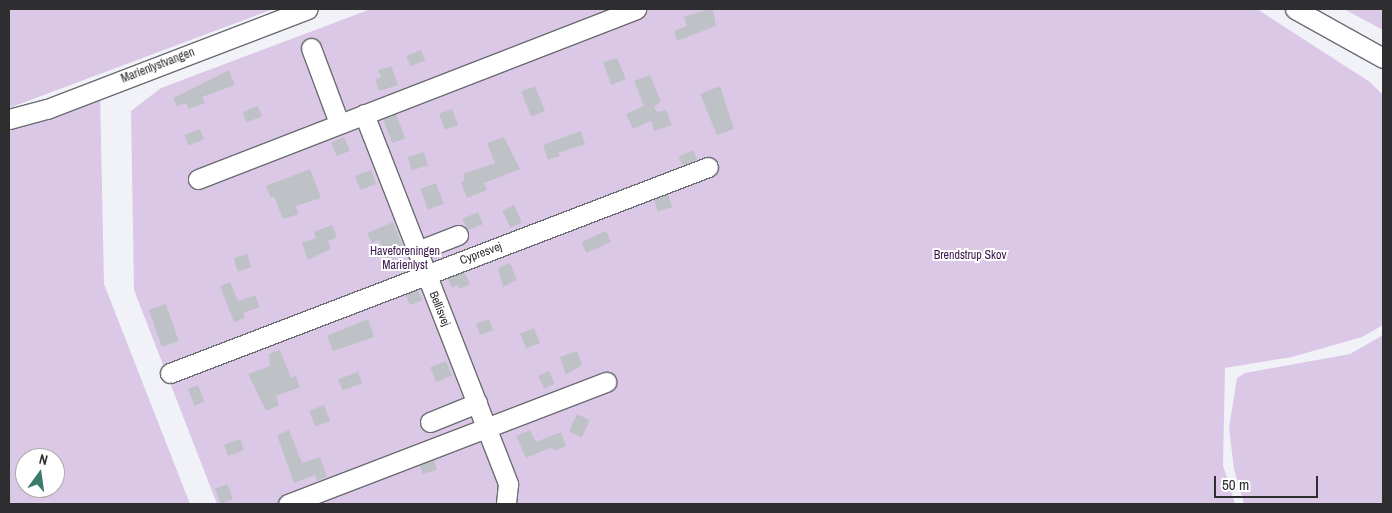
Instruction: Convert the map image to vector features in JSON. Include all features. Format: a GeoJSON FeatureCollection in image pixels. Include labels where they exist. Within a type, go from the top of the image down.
{"type":"FeatureCollection","features":[{"type":"Feature","properties":{"kind":"street","name":"Marienlystvangen"},"geometry":{"type":"LineString","coordinates":[[9,119],[46,109],[307,9]]}},
{"type":"Feature","properties":{"kind":"street"},"geometry":{"type":"LineString","coordinates":[[198,179],[636,9]]}},
{"type":"Feature","properties":{"kind":"street"},"geometry":{"type":"LineString","coordinates":[[1295,9],[1383,58]]}},
{"type":"Feature","properties":{"kind":"street"},"geometry":{"type":"LineString","coordinates":[[311,48],[340,123]]}},
{"type":"Feature","properties":{"kind":"street","name":"Bellisvej"},"geometry":{"type":"LineString","coordinates":[[364,114],[508,484],[506,504]]}},
{"type":"Feature","properties":{"kind":"street","name":"Cypresvej"},"geometry":{"type":"LineString","coordinates":[[170,373],[708,167]]}},
{"type":"Feature","properties":{"kind":"street"},"geometry":{"type":"LineString","coordinates":[[417,252],[458,235]]}},
{"type":"Feature","properties":{"kind":"street"},"geometry":{"type":"LineString","coordinates":[[288,504],[606,382]]}},
{"type":"Feature","properties":{"kind":"street"},"geometry":{"type":"LineString","coordinates":[[430,422],[477,403]]}},
{"type":"Feature","properties":{"kind":"green space"},"geometry":{"type":"Polygon","coordinates":[[[9,9],[273,9],[9,108],[9,9]]]}},
{"type":"Feature","properties":{"kind":"green space"},"geometry":{"type":"Polygon","coordinates":[[[371,9],[1257,9],[1370,82],[1383,95],[1383,325],[1362,337],[1292,357],[1225,368],[1223,465],[1235,504],[217,504],[134,290],[131,111],[161,88],[371,9]]]}},
{"type":"Feature","properties":{"kind":"green space"},"geometry":{"type":"Polygon","coordinates":[[[1344,9],[1383,9],[1383,30],[1344,9]]]}},
{"type":"Feature","properties":{"kind":"green space"},"geometry":{"type":"Polygon","coordinates":[[[100,92],[104,284],[190,504],[9,504],[9,126],[100,92]]]}},
{"type":"Feature","properties":{"kind":"green space"},"geometry":{"type":"Polygon","coordinates":[[[1383,335],[1383,504],[1244,504],[1234,469],[1229,428],[1237,378],[1245,373],[1350,354],[1383,335]]]}},
{"type":"Feature","properties":{"kind":"building"},"geometry":{"type":"Polygon","coordinates":[[[713,9],[716,26],[677,41],[674,31],[687,26],[684,17],[713,9]]]}},
{"type":"Feature","properties":{"kind":"building"},"geometry":{"type":"Polygon","coordinates":[[[421,50],[425,60],[410,66],[406,56],[421,50]]]}},
{"type":"Feature","properties":{"kind":"building"},"geometry":{"type":"Polygon","coordinates":[[[617,58],[626,79],[611,85],[603,62],[617,58]]]}},
{"type":"Feature","properties":{"kind":"building"},"geometry":{"type":"Polygon","coordinates":[[[391,66],[398,85],[379,91],[375,79],[381,77],[378,70],[391,66]]]}},
{"type":"Feature","properties":{"kind":"building"},"geometry":{"type":"Polygon","coordinates":[[[229,70],[235,85],[202,97],[205,103],[189,109],[186,103],[177,106],[173,98],[229,70]]]}},
{"type":"Feature","properties":{"kind":"building"},"geometry":{"type":"Polygon","coordinates":[[[650,75],[661,102],[654,106],[657,112],[666,110],[672,125],[654,131],[651,121],[633,129],[626,114],[644,106],[634,81],[650,75]]]}},
{"type":"Feature","properties":{"kind":"building"},"geometry":{"type":"Polygon","coordinates":[[[535,86],[545,111],[531,117],[521,92],[535,86]]]}},
{"type":"Feature","properties":{"kind":"building"},"geometry":{"type":"Polygon","coordinates":[[[720,86],[734,129],[717,135],[700,94],[720,86]]]}},
{"type":"Feature","properties":{"kind":"building"},"geometry":{"type":"Polygon","coordinates":[[[258,106],[262,116],[246,123],[242,112],[258,106]]]}},
{"type":"Feature","properties":{"kind":"building"},"geometry":{"type":"Polygon","coordinates":[[[452,109],[458,125],[445,130],[439,114],[452,109]]]}},
{"type":"Feature","properties":{"kind":"building"},"geometry":{"type":"Polygon","coordinates":[[[396,114],[405,138],[392,143],[383,119],[396,114]]]}},
{"type":"Feature","properties":{"kind":"building"},"geometry":{"type":"Polygon","coordinates":[[[200,129],[204,139],[188,146],[184,135],[200,129]]]}},
{"type":"Feature","properties":{"kind":"building"},"geometry":{"type":"Polygon","coordinates":[[[581,131],[585,144],[558,153],[560,156],[548,160],[543,145],[581,131]]]}},
{"type":"Feature","properties":{"kind":"building"},"geometry":{"type":"Polygon","coordinates":[[[344,137],[350,151],[337,156],[331,142],[344,137]]]}},
{"type":"Feature","properties":{"kind":"building"},"geometry":{"type":"Polygon","coordinates":[[[504,137],[520,169],[484,183],[487,190],[467,198],[461,182],[465,180],[463,174],[495,163],[487,143],[504,137]]]}},
{"type":"Feature","properties":{"kind":"building"},"geometry":{"type":"Polygon","coordinates":[[[693,150],[697,159],[682,166],[678,157],[693,150]]]}},
{"type":"Feature","properties":{"kind":"building"},"geometry":{"type":"Polygon","coordinates":[[[424,152],[428,165],[412,170],[408,157],[424,152]]]}},
{"type":"Feature","properties":{"kind":"building"},"geometry":{"type":"Polygon","coordinates":[[[310,169],[321,198],[296,206],[299,214],[283,219],[274,196],[271,198],[266,186],[310,169]]]}},
{"type":"Feature","properties":{"kind":"building"},"geometry":{"type":"Polygon","coordinates":[[[371,170],[376,184],[360,190],[355,176],[371,170]]]}},
{"type":"Feature","properties":{"kind":"building"},"geometry":{"type":"Polygon","coordinates":[[[436,183],[444,204],[428,210],[420,189],[436,183]]]}},
{"type":"Feature","properties":{"kind":"building"},"geometry":{"type":"Polygon","coordinates":[[[668,194],[672,207],[658,212],[654,198],[668,194]]]}},
{"type":"Feature","properties":{"kind":"building"},"geometry":{"type":"Polygon","coordinates":[[[514,205],[522,222],[510,228],[502,210],[514,205]]]}},
{"type":"Feature","properties":{"kind":"building"},"geometry":{"type":"Polygon","coordinates":[[[478,212],[483,224],[467,231],[462,219],[478,212]]]}},
{"type":"Feature","properties":{"kind":"building"},"geometry":{"type":"Polygon","coordinates":[[[393,222],[405,252],[388,260],[379,240],[372,243],[367,233],[393,222]]]}},
{"type":"Feature","properties":{"kind":"building"},"geometry":{"type":"Polygon","coordinates":[[[332,225],[337,237],[328,241],[331,249],[308,260],[302,243],[316,238],[314,232],[332,225]]]}},
{"type":"Feature","properties":{"kind":"building"},"geometry":{"type":"Polygon","coordinates":[[[606,231],[611,242],[586,253],[581,242],[606,231]]]}},
{"type":"Feature","properties":{"kind":"building"},"geometry":{"type":"Polygon","coordinates":[[[247,254],[251,267],[238,271],[234,258],[247,254]]]}},
{"type":"Feature","properties":{"kind":"building"},"geometry":{"type":"Polygon","coordinates":[[[510,263],[517,280],[503,287],[498,268],[510,263]]]}},
{"type":"Feature","properties":{"kind":"building"},"geometry":{"type":"Polygon","coordinates":[[[464,272],[470,284],[459,289],[457,285],[452,288],[448,279],[464,272]]]}},
{"type":"Feature","properties":{"kind":"building"},"geometry":{"type":"Polygon","coordinates":[[[230,282],[238,301],[255,295],[260,307],[243,313],[245,318],[234,322],[220,286],[230,282]]]}},
{"type":"Feature","properties":{"kind":"building"},"geometry":{"type":"Polygon","coordinates":[[[418,290],[422,300],[410,305],[406,295],[418,290]]]}},
{"type":"Feature","properties":{"kind":"building"},"geometry":{"type":"Polygon","coordinates":[[[166,304],[179,341],[162,347],[149,310],[166,304]]]}},
{"type":"Feature","properties":{"kind":"building"},"geometry":{"type":"Polygon","coordinates":[[[368,319],[374,337],[333,351],[327,336],[368,319]]]}},
{"type":"Feature","properties":{"kind":"building"},"geometry":{"type":"Polygon","coordinates":[[[489,319],[493,330],[480,335],[476,324],[489,319]]]}},
{"type":"Feature","properties":{"kind":"building"},"geometry":{"type":"Polygon","coordinates":[[[534,328],[540,343],[526,348],[520,334],[534,328]]]}},
{"type":"Feature","properties":{"kind":"building"},"geometry":{"type":"Polygon","coordinates":[[[280,350],[291,378],[296,376],[300,387],[276,396],[279,405],[266,411],[248,374],[270,366],[269,354],[280,350]]]}},
{"type":"Feature","properties":{"kind":"building"},"geometry":{"type":"Polygon","coordinates":[[[577,351],[582,365],[566,375],[560,357],[577,351]]]}},
{"type":"Feature","properties":{"kind":"building"},"geometry":{"type":"Polygon","coordinates":[[[446,361],[452,376],[436,382],[430,367],[446,361]]]}},
{"type":"Feature","properties":{"kind":"building"},"geometry":{"type":"Polygon","coordinates":[[[549,371],[555,384],[544,389],[538,376],[549,371]]]}},
{"type":"Feature","properties":{"kind":"building"},"geometry":{"type":"Polygon","coordinates":[[[358,372],[362,383],[342,390],[338,379],[358,372]]]}},
{"type":"Feature","properties":{"kind":"building"},"geometry":{"type":"Polygon","coordinates":[[[198,385],[205,402],[195,406],[188,389],[198,385]]]}},
{"type":"Feature","properties":{"kind":"building"},"geometry":{"type":"Polygon","coordinates":[[[324,405],[330,421],[315,427],[309,411],[324,405]]]}},
{"type":"Feature","properties":{"kind":"building"},"geometry":{"type":"Polygon","coordinates":[[[577,414],[590,420],[582,437],[569,431],[577,414]]]}},
{"type":"Feature","properties":{"kind":"building"},"geometry":{"type":"Polygon","coordinates":[[[289,430],[302,463],[320,457],[327,477],[317,481],[315,475],[294,483],[277,435],[289,430]]]}},
{"type":"Feature","properties":{"kind":"building"},"geometry":{"type":"Polygon","coordinates":[[[530,430],[536,442],[561,432],[566,446],[554,451],[552,447],[526,458],[516,436],[530,430]]]}},
{"type":"Feature","properties":{"kind":"building"},"geometry":{"type":"Polygon","coordinates":[[[240,439],[244,450],[228,456],[224,445],[240,439]]]}},
{"type":"Feature","properties":{"kind":"building"},"geometry":{"type":"Polygon","coordinates":[[[434,460],[437,470],[423,474],[420,464],[434,460]]]}},
{"type":"Feature","properties":{"kind":"building"},"geometry":{"type":"Polygon","coordinates":[[[227,484],[233,499],[221,504],[215,489],[227,484]]]}},
{"type":"Feature","properties":{"kind":"park label","name":"Brendstrup Skov"},"geometry":{"type":"Point","coordinates":[970,256]}},
{"type":"Feature","properties":{"kind":"park label","name":"Haveforeningen Marienlyst"},"geometry":{"type":"Point","coordinates":[405,259]}}]}
